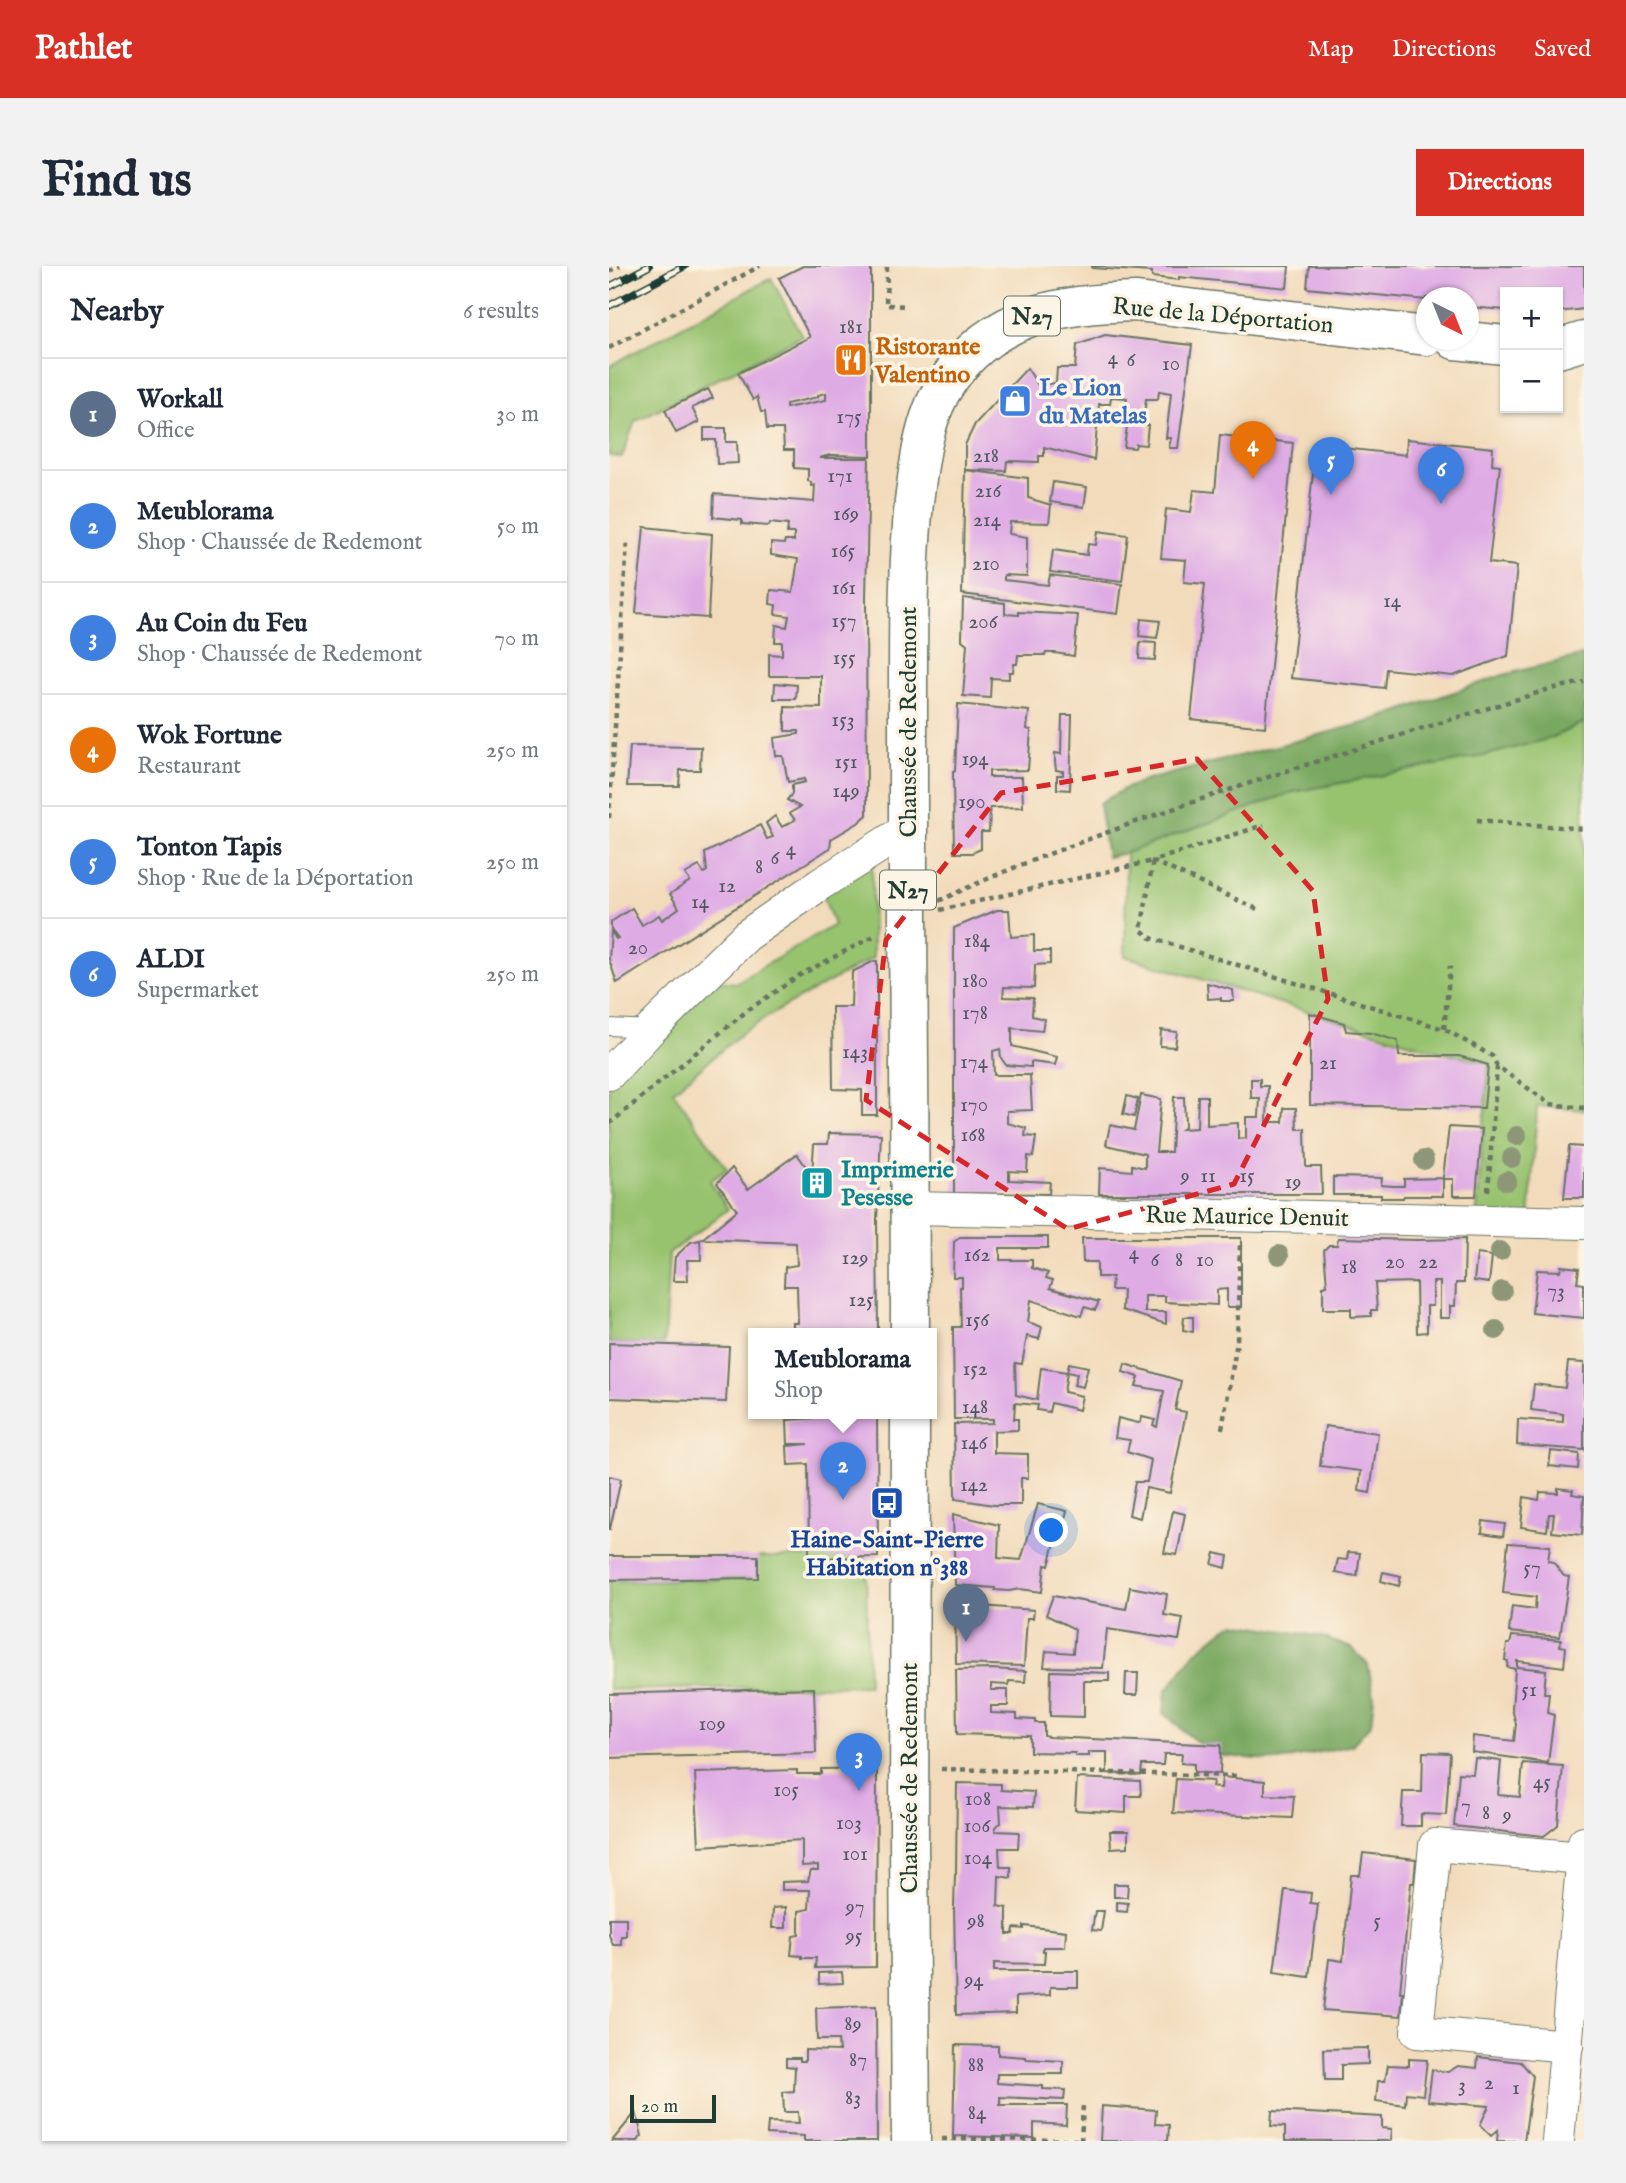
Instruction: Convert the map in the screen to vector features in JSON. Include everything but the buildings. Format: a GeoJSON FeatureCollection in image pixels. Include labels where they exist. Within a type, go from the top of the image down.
{"type":"FeatureCollection","features":[{"type":"Feature","properties":{"kind":"main road","name":"Rue de la Déportation"},"geometry":{"type":"LineString","coordinates":[[922,447],[933,409],[948,380],[966,358],[986,340],[1010,325],[1073,306],[1137,302],[1416,335]]}},
{"type":"Feature","properties":{"kind":"main road"},"geometry":{"type":"LineString","coordinates":[[1563,348],[1584,341]]}},
{"type":"Feature","properties":{"kind":"main road"},"geometry":{"type":"LineString","coordinates":[[1479,342],[1500,344]]}},
{"type":"Feature","properties":{"kind":"main road"},"geometry":{"type":"LineString","coordinates":[[1563,351],[1584,353]]}},
{"type":"Feature","properties":{"kind":"main road","name":"Chaussée de Redemont"},"geometry":{"type":"LineString","coordinates":[[910,1328],[907,829],[909,566],[917,471],[922,447]]}},
{"type":"Feature","properties":{"kind":"main road","name":"Chaussée de Redemont"},"geometry":{"type":"LineString","coordinates":[[910,1419],[911,2140]]}},
{"type":"Feature","properties":{"kind":"street"},"geometry":{"type":"LineString","coordinates":[[609,1074],[745,936],[907,829]]}},
{"type":"Feature","properties":{"kind":"street","name":"Rue Maurice Denuit"},"geometry":{"type":"LineString","coordinates":[[910,1208],[1584,1223]]}},
{"type":"Feature","properties":{"kind":"street"},"geometry":{"type":"LineString","coordinates":[[1558,2141],[1567,2046],[1583,1850],[1435,1845],[1417,2032],[1567,2046]]}},
{"type":"Feature","properties":{"kind":"lane"},"geometry":{"type":"LineString","coordinates":[[609,1027],[651,1029]]}},
{"type":"Feature","properties":{"kind":"path"},"geometry":{"type":"LineString","coordinates":[[609,271],[620,266]]}},
{"type":"Feature","properties":{"kind":"path"},"geometry":{"type":"LineString","coordinates":[[609,348],[760,266]]}},
{"type":"Feature","properties":{"kind":"path"},"geometry":{"type":"LineString","coordinates":[[887,267],[886,305],[905,306]]}},
{"type":"Feature","properties":{"kind":"path"},"geometry":{"type":"LineString","coordinates":[[609,818],[627,543]]}},
{"type":"Feature","properties":{"kind":"path"},"geometry":{"type":"LineString","coordinates":[[609,1124],[748,1010],[800,975],[975,883],[1234,787],[1550,689],[1584,682]]}},
{"type":"Feature","properties":{"kind":"path"},"geometry":{"type":"LineString","coordinates":[[1477,820],[1584,830]]}},
{"type":"Feature","properties":{"kind":"path"},"geometry":{"type":"LineString","coordinates":[[908,917],[1153,861],[1264,825]]}},
{"type":"Feature","properties":{"kind":"path"},"geometry":{"type":"LineString","coordinates":[[1153,861],[1257,909]]}},
{"type":"Feature","properties":{"kind":"path"},"geometry":{"type":"LineString","coordinates":[[1153,861],[1141,930],[1151,938],[1444,1029],[1492,1056],[1497,1066],[1550,1104],[1584,1108]]}},
{"type":"Feature","properties":{"kind":"path"},"geometry":{"type":"LineString","coordinates":[[1444,1029],[1450,966]]}},
{"type":"Feature","properties":{"kind":"path"},"geometry":{"type":"LineString","coordinates":[[1486,1221],[1497,1066]]}},
{"type":"Feature","properties":{"kind":"path"},"geometry":{"type":"LineString","coordinates":[[1221,1429],[1237,1342],[1241,1216]]}},
{"type":"Feature","properties":{"kind":"path"},"geometry":{"type":"LineString","coordinates":[[909,1768],[1238,1776]]}},
{"type":"Feature","properties":{"kind":"path"},"geometry":{"type":"LineString","coordinates":[[911,2140],[1081,2141],[1083,2105]]}},
{"type":"Feature","properties":{"kind":"highlighted area"},"geometry":{"type":"Polygon","coordinates":[[[1197,759],[1313,891],[1328,999],[1234,1184],[1068,1229],[866,1100],[886,940],[1001,793],[1197,759]]]}},
{"type":"Feature","properties":{"kind":"green space"},"geometry":{"type":"Polygon","coordinates":[[[771,278],[802,336],[635,421],[622,457],[609,456],[609,366],[771,278]]]}},
{"type":"Feature","properties":{"kind":"green space"},"geometry":{"type":"Polygon","coordinates":[[[1584,655],[1584,722],[1551,738],[1483,756],[1293,792],[1126,853],[1107,857],[1099,804],[1124,789],[1147,780],[1368,722],[1503,675],[1584,655]]]}},
{"type":"Feature","properties":{"kind":"green space"},"geometry":{"type":"Polygon","coordinates":[[[1584,722],[1584,1110],[1537,1106],[1529,1222],[1476,1221],[1489,1063],[1444,1053],[1125,956],[1126,853],[1293,792],[1483,756],[1551,738],[1584,722]]]}},
{"type":"Feature","properties":{"kind":"green space"},"geometry":{"type":"Polygon","coordinates":[[[872,851],[873,958],[742,1033],[673,1091],[727,1169],[710,1181],[728,1209],[669,1254],[664,1345],[609,1343],[609,1074],[703,979],[735,983],[834,925],[819,885],[872,851]]]}},
{"type":"Feature","properties":{"kind":"green space"},"geometry":{"type":"Polygon","coordinates":[[[751,1557],[866,1557],[868,1685],[609,1690],[609,1581],[751,1579],[751,1557]]]}},
{"type":"Feature","properties":{"kind":"green space"},"geometry":{"type":"Polygon","coordinates":[[[1235,1623],[1322,1637],[1352,1648],[1368,1665],[1374,1696],[1371,1724],[1352,1745],[1279,1761],[1216,1755],[1188,1735],[1164,1713],[1166,1691],[1196,1652],[1235,1623]]]}},
{"type":"Feature","properties":{"kind":"railway"},"geometry":{"type":"LineString","coordinates":[[609,287],[649,266]]}},
{"type":"Feature","properties":{"kind":"railway"},"geometry":{"type":"LineString","coordinates":[[609,306],[685,266]]}},
{"type":"Feature","properties":{"kind":"place","name":"Ristorante Valentino"},"geometry":{"type":"Point","coordinates":[851,360]}},
{"type":"Feature","properties":{"kind":"place","name":"Le Lion du Matelas"},"geometry":{"type":"Point","coordinates":[1015,401]}},
{"type":"Feature","properties":{"kind":"place","name":"Wok Fortune"},"geometry":{"type":"Point","coordinates":[1253,479]}},
{"type":"Feature","properties":{"kind":"place","name":"Tonton Tapis"},"geometry":{"type":"Point","coordinates":[1331,495]}},
{"type":"Feature","properties":{"kind":"place","name":"ALDI"},"geometry":{"type":"Point","coordinates":[1441,504]}},
{"type":"Feature","properties":{"kind":"place","name":"Imprimerie Pesesse"},"geometry":{"type":"Point","coordinates":[817,1183]}},
{"type":"Feature","properties":{"kind":"place","name":"Meublorama"},"geometry":{"type":"Point","coordinates":[843,1500]}},
{"type":"Feature","properties":{"kind":"place","name":"Haine-Saint-Pierre Habitation n°388"},"geometry":{"type":"Point","coordinates":[887,1503]}},
{"type":"Feature","properties":{"kind":"place","name":"Workall"},"geometry":{"type":"Point","coordinates":[966,1642]}},
{"type":"Feature","properties":{"kind":"place","name":"Au Coin du Feu"},"geometry":{"type":"Point","coordinates":[859,1791]}}]}
